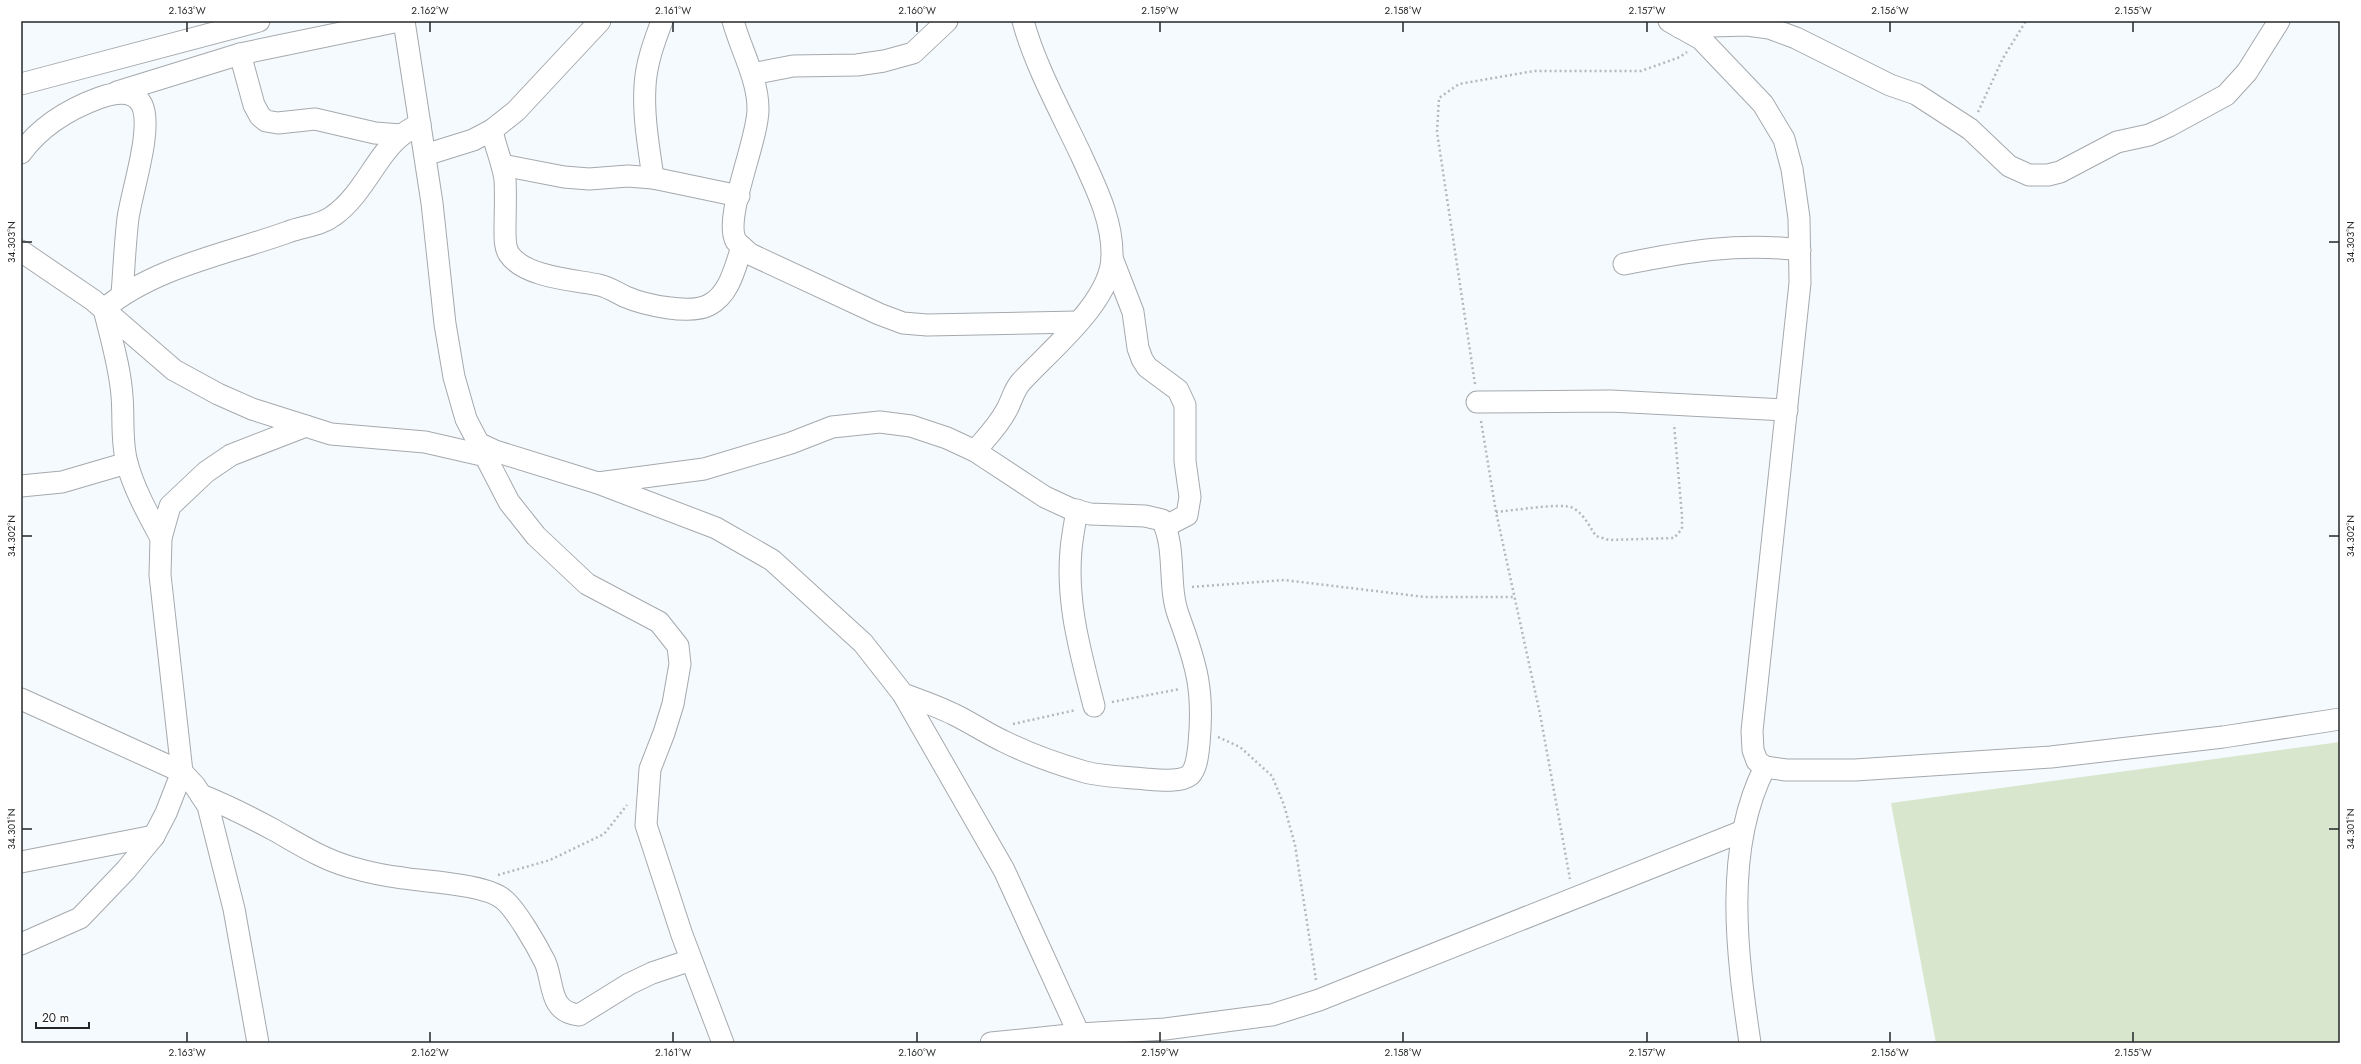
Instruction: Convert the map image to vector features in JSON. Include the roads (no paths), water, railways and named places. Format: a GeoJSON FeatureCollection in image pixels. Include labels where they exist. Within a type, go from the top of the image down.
{"type":"FeatureCollection","features":[{"type":"Feature","properties":{"kind":"street"},"geometry":{"type":"LineString","coordinates":[[21,84],[256,21]]}},
{"type":"Feature","properties":{"kind":"street"},"geometry":{"type":"LineString","coordinates":[[21,153],[43,130],[61,117],[79,106],[117,92],[240,54],[399,21]]}},
{"type":"Feature","properties":{"kind":"street"},"geometry":{"type":"LineString","coordinates":[[404,21],[425,155],[454,377],[466,419],[509,502],[536,536],[566,566],[587,584],[659,622],[678,646],[680,664],[672,704],[664,733],[650,769],[646,825],[692,960],[723,1043]]}},
{"type":"Feature","properties":{"kind":"street"},"geometry":{"type":"LineString","coordinates":[[425,155],[472,140],[492,130],[516,111],[600,21]]}},
{"type":"Feature","properties":{"kind":"street"},"geometry":{"type":"LineString","coordinates":[[653,178],[644,110],[645,85],[654,42],[662,21]]}},
{"type":"Feature","properties":{"kind":"street"},"geometry":{"type":"LineString","coordinates":[[733,21],[752,74],[758,110],[752,151],[733,221],[736,241],[742,247],[750,254],[800,278],[879,314],[903,323],[927,325],[1077,322]]}},
{"type":"Feature","properties":{"kind":"street"},"geometry":{"type":"LineString","coordinates":[[752,74],[793,66],[857,65],[884,61],[913,52],[947,21]]}},
{"type":"Feature","properties":{"kind":"street"},"geometry":{"type":"LineString","coordinates":[[1023,21],[1039,64],[1098,190],[1110,232],[1112,258],[1133,312],[1138,348],[1142,358],[1147,367],[1178,390],[1185,405],[1185,461],[1189,507],[1186,515],[1166,526]]}},
{"type":"Feature","properties":{"kind":"street"},"geometry":{"type":"LineString","coordinates":[[1672,24],[1746,25],[1769,28],[1796,38],[1890,85],[1916,94],[1970,129],[2009,166],[2029,175],[2048,175],[2060,172],[2118,142],[2149,135],[2169,126],[2226,95],[2247,72],[2279,21]]}},
{"type":"Feature","properties":{"kind":"street"},"geometry":{"type":"LineString","coordinates":[[1672,24],[1700,39],[1763,104],[1784,139],[1792,170],[1799,218],[1800,283],[1752,731],[1753,750],[1757,761],[1765,767],[1786,770],[1854,770],[2051,757],[2223,737],[2340,719]]}},
{"type":"Feature","properties":{"kind":"street"},"geometry":{"type":"LineString","coordinates":[[240,54],[254,105],[260,116],[266,121],[278,123],[315,119],[375,133],[401,136]]}},
{"type":"Feature","properties":{"kind":"street"},"geometry":{"type":"LineString","coordinates":[[117,92],[137,98],[142,105],[146,126],[129,217],[122,294]]}},
{"type":"Feature","properties":{"kind":"street"},"geometry":{"type":"LineString","coordinates":[[104,309],[122,294],[165,274],[289,231],[322,222],[333,216],[355,196],[401,136],[420,124]]}},
{"type":"Feature","properties":{"kind":"street"},"geometry":{"type":"LineString","coordinates":[[492,130],[505,180],[505,242],[508,253],[512,258],[532,271],[582,283],[600,285],[627,298],[692,310],[709,305],[722,296],[742,247]]}},
{"type":"Feature","properties":{"kind":"street"},"geometry":{"type":"LineString","coordinates":[[502,165],[564,177],[589,178],[628,176],[653,178],[739,196]]}},
{"type":"Feature","properties":{"kind":"street"},"geometry":{"type":"LineString","coordinates":[[1624,264],[1686,251],[1715,248],[1770,246],[1800,250]]}},
{"type":"Feature","properties":{"kind":"street"},"geometry":{"type":"LineString","coordinates":[[21,251],[104,309],[174,370],[218,394],[252,409],[331,434],[425,442],[495,452],[598,482],[716,528],[772,560],[863,643],[903,694],[1004,870],[1080,1034]]}},
{"type":"Feature","properties":{"kind":"street"},"geometry":{"type":"LineString","coordinates":[[975,452],[1006,411],[1013,393],[1020,383],[1077,322],[1097,298],[1106,281],[1112,258]]}},
{"type":"Feature","properties":{"kind":"street"},"geometry":{"type":"LineString","coordinates":[[104,309],[119,369],[122,396],[123,444],[127,463],[142,501],[161,538]]}},
{"type":"Feature","properties":{"kind":"street"},"geometry":{"type":"LineString","coordinates":[[1478,402],[1672,403],[1787,410]]}},
{"type":"Feature","properties":{"kind":"street"},"geometry":{"type":"LineString","coordinates":[[598,482],[704,469],[792,443],[832,427],[880,422],[911,426],[947,438],[975,452],[1045,498],[1077,510],[1103,515],[1158,517],[1166,526],[1169,537],[1172,588],[1177,613],[1192,654],[1200,685],[1200,728],[1195,766],[1189,775],[1178,779],[1158,780],[1087,772],[1046,760],[1004,742],[952,714],[903,694]]}},
{"type":"Feature","properties":{"kind":"street"},"geometry":{"type":"LineString","coordinates":[[21,944],[80,918],[126,870],[154,836],[166,813],[182,772],[160,575],[161,538],[170,506],[206,472],[231,455],[306,426]]}},
{"type":"Feature","properties":{"kind":"street"},"geometry":{"type":"LineString","coordinates":[[21,486],[62,482],[127,463]]}},
{"type":"Feature","properties":{"kind":"street"},"geometry":{"type":"LineString","coordinates":[[1077,510],[1071,549],[1071,595],[1076,633],[1094,706]]}},
{"type":"Feature","properties":{"kind":"street"},"geometry":{"type":"LineString","coordinates":[[21,699],[182,772],[201,795],[208,806],[234,909],[258,1043]]}},
{"type":"Feature","properties":{"kind":"street"},"geometry":{"type":"LineString","coordinates":[[1750,1043],[1740,978],[1737,900],[1743,831],[1754,787],[1765,767]]}},
{"type":"Feature","properties":{"kind":"street"},"geometry":{"type":"LineString","coordinates":[[201,795],[233,808],[316,855],[349,867],[401,878],[481,890],[503,898],[538,949],[546,964],[548,978],[556,1001],[562,1009],[571,1014],[579,1015],[629,984],[652,973],[692,960]]}},
{"type":"Feature","properties":{"kind":"street"},"geometry":{"type":"LineString","coordinates":[[990,1043],[1080,1034],[1165,1029],[1272,1015],[1319,1000],[1478,938],[1743,831]]}},
{"type":"Feature","properties":{"kind":"street"},"geometry":{"type":"LineString","coordinates":[[21,862],[154,836]]}}]}
